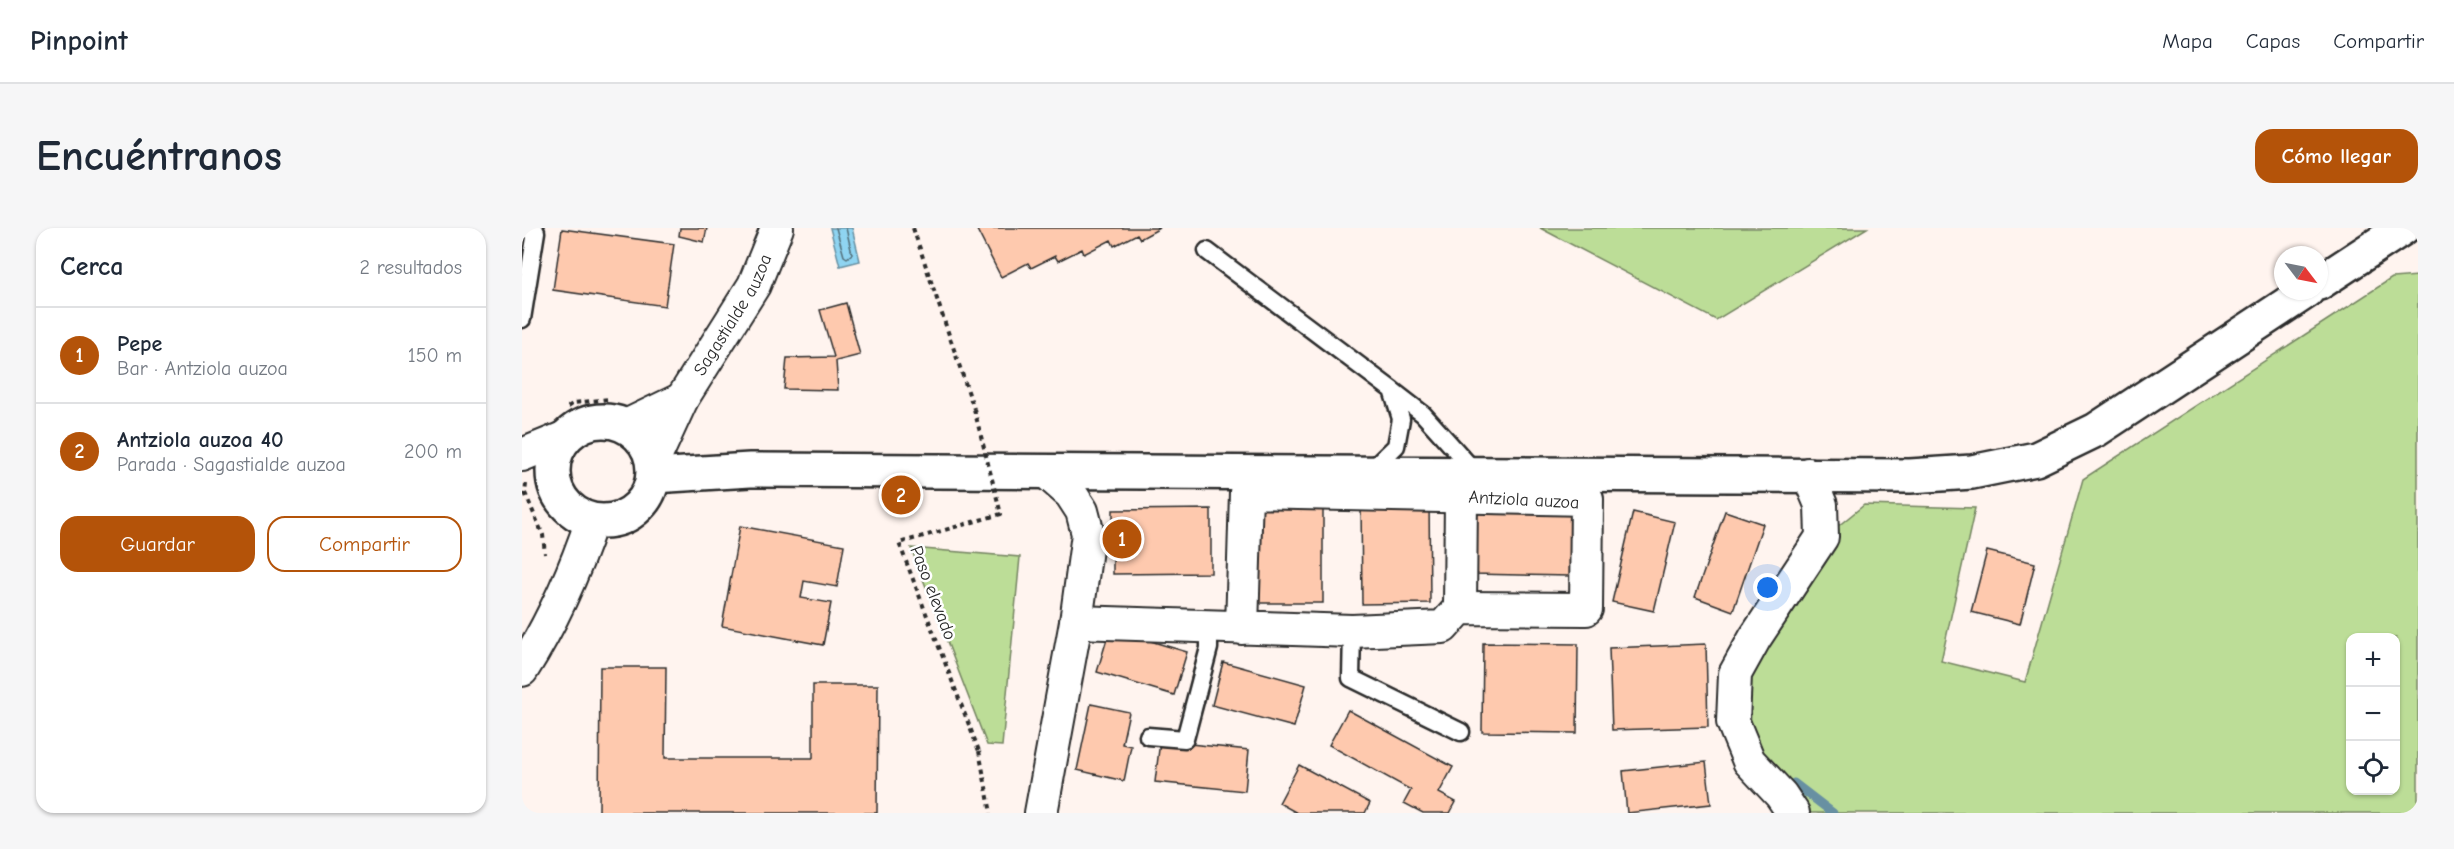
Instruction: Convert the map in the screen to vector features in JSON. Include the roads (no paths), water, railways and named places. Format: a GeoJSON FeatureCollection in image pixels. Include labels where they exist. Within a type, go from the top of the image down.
{"type":"FeatureCollection","features":[{"type":"Feature","properties":{"kind":"main road"},"geometry":{"type":"LineString","coordinates":[[2328,277],[2403,228]]}},
{"type":"Feature","properties":{"kind":"main road"},"geometry":{"type":"LineString","coordinates":[[653,469],[1369,472],[1469,485],[1808,474],[1910,476],[1972,472],[2036,459],[2096,430],[2293,300]]}},
{"type":"Feature","properties":{"kind":"main road"},"geometry":{"type":"LineString","coordinates":[[594,421],[610,421],[626,426],[639,435],[648,448],[653,469],[649,492],[639,506],[625,516],[609,521],[592,520],[576,513],[563,501],[555,486],[553,469],[557,452],[566,437],[578,427],[594,421]]}},
{"type":"Feature","properties":{"kind":"street","name":"Sagastialde auzoa"},"geometry":{"type":"LineString","coordinates":[[653,469],[682,399],[754,285],[777,228]]}},
{"type":"Feature","properties":{"kind":"street"},"geometry":{"type":"LineString","coordinates":[[626,426],[682,399]]}},
{"type":"Feature","properties":{"kind":"street"},"geometry":{"type":"LineString","coordinates":[[522,455],[566,437]]}},
{"type":"Feature","properties":{"kind":"street"},"geometry":{"type":"LineString","coordinates":[[1041,813],[1076,622],[1088,534],[1082,511],[1071,494],[1045,471]]}},
{"type":"Feature","properties":{"kind":"street"},"geometry":{"type":"LineString","coordinates":[[1793,813],[1749,761],[1733,722],[1735,674],[1755,638],[1822,537],[1821,506],[1808,474]]}},
{"type":"Feature","properties":{"kind":"street"},"geometry":{"type":"LineString","coordinates":[[1076,622],[1352,632],[1443,627],[1460,608],[1469,485]]}},
{"type":"Feature","properties":{"kind":"street","name":"Antziola auzoa"},"geometry":{"type":"LineString","coordinates":[[1242,628],[1246,492],[1469,485],[1587,499],[1586,609],[1460,608]]}},
{"type":"Feature","properties":{"kind":"street"},"geometry":{"type":"LineString","coordinates":[[522,669],[548,628],[580,556],[592,520]]}},
{"type":"Feature","properties":{"kind":"lane"},"geometry":{"type":"LineString","coordinates":[[522,228],[536,232],[522,319]]}},
{"type":"Feature","properties":{"kind":"lane"},"geometry":{"type":"LineString","coordinates":[[1207,251],[1423,414],[1469,485]]}},
{"type":"Feature","properties":{"kind":"lane"},"geometry":{"type":"LineString","coordinates":[[1369,472],[1396,446],[1401,419],[1392,390]]}},
{"type":"Feature","properties":{"kind":"lane"},"geometry":{"type":"LineString","coordinates":[[1148,736],[1185,739],[1209,648],[1209,627]]}},
{"type":"Feature","properties":{"kind":"lane"},"geometry":{"type":"LineString","coordinates":[[1352,632],[1351,678],[1461,732]]}},
{"type":"Feature","properties":{"kind":"water"},"geometry":{"type":"Polygon","coordinates":[[[830,228],[852,228],[860,261],[840,266],[830,228]]]}},
{"type":"Feature","properties":{"kind":"waterway"},"geometry":{"type":"LineString","coordinates":[[1794,783],[1833,813]]}},
{"type":"Feature","properties":{"kind":"place","name":"Antziola auzoa 40"},"geometry":{"type":"Point","coordinates":[901,495]}},
{"type":"Feature","properties":{"kind":"place","name":"Pepe"},"geometry":{"type":"Point","coordinates":[1122,539]}}]}
